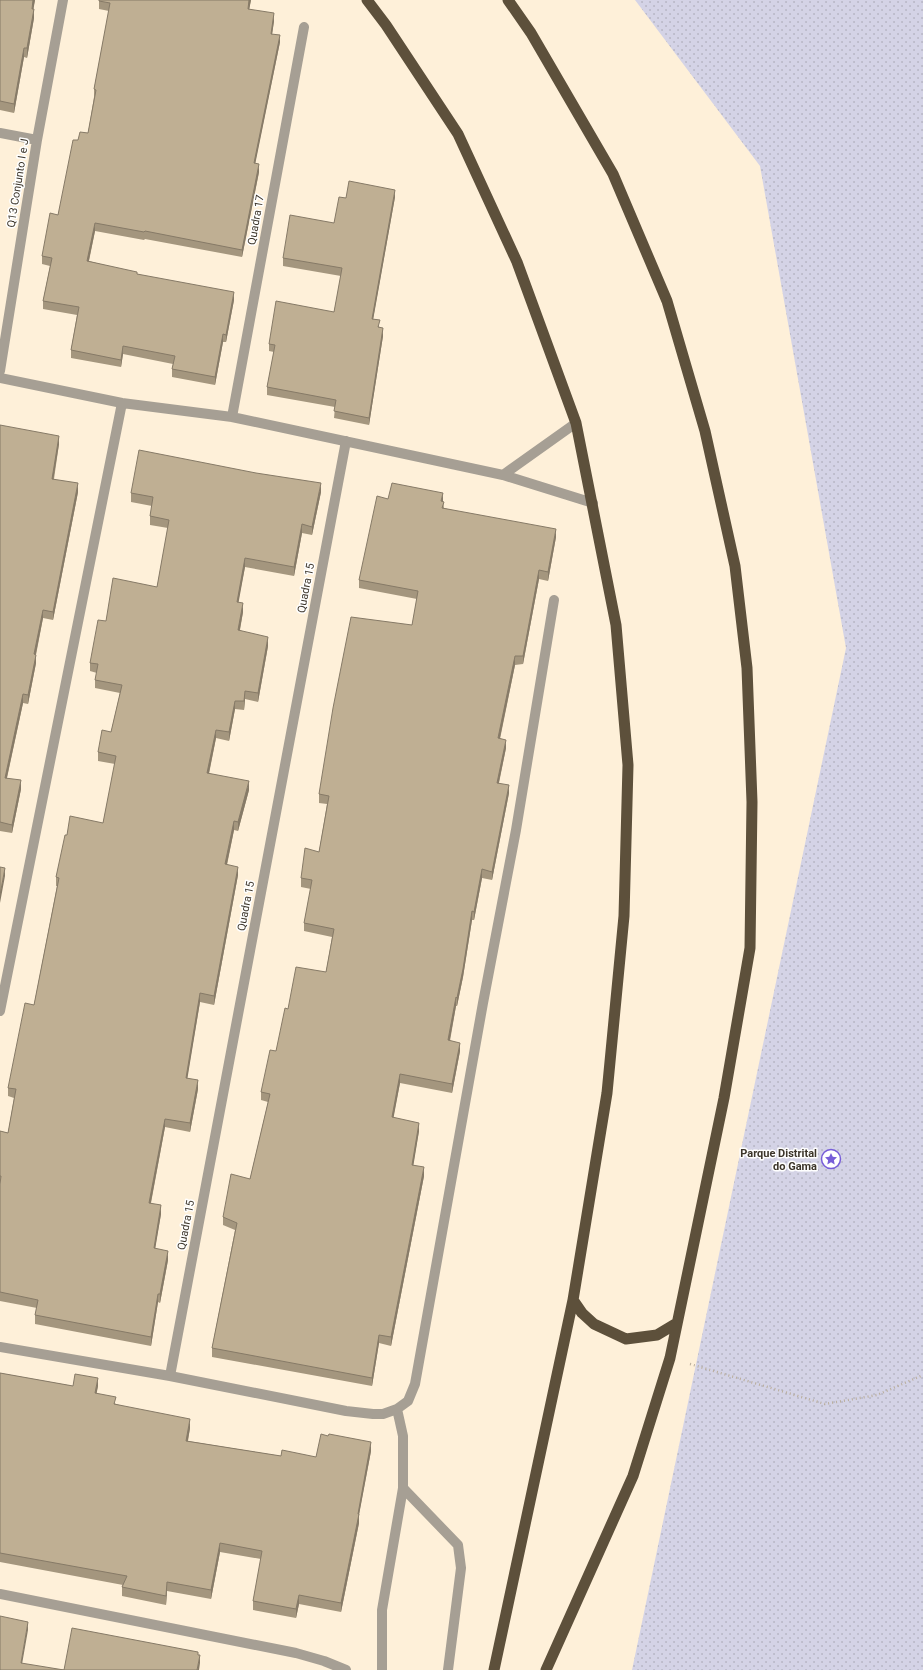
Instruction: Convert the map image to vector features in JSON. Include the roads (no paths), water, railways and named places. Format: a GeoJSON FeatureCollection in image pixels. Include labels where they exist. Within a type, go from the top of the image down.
{"type":"FeatureCollection","features":[{"type":"Feature","properties":{"kind":"highway"},"geometry":{"type":"LineString","coordinates":[[367,0],[458,134],[517,262],[576,423],[616,625],[628,766],[624,908],[607,1093],[573,1300],[494,1670]]}},
{"type":"Feature","properties":{"kind":"highway"},"geometry":{"type":"LineString","coordinates":[[508,0],[531,33],[613,174],[667,301],[706,431],[736,574],[747,668],[752,802],[750,948],[724,1098],[670,1358],[633,1476],[546,1670]]}},
{"type":"Feature","properties":{"kind":"highway"},"geometry":{"type":"LineString","coordinates":[[573,1300],[582,1313],[594,1324],[626,1338],[656,1335],[677,1323]]}},
{"type":"Feature","properties":{"kind":"street","name":"Q13 Conjunto I e J"},"geometry":{"type":"LineString","coordinates":[[0,371],[38,140],[63,0]]}},
{"type":"Feature","properties":{"kind":"street","name":"Quadra 17"},"geometry":{"type":"LineString","coordinates":[[232,417],[304,27]]}},
{"type":"Feature","properties":{"kind":"street"},"geometry":{"type":"LineString","coordinates":[[0,133],[38,140]]}},
{"type":"Feature","properties":{"kind":"street"},"geometry":{"type":"LineString","coordinates":[[0,378],[122,403],[232,417],[346,441],[504,475],[593,503]]}},
{"type":"Feature","properties":{"kind":"street"},"geometry":{"type":"LineString","coordinates":[[0,1011],[122,403]]}},
{"type":"Feature","properties":{"kind":"street"},"geometry":{"type":"LineString","coordinates":[[504,475],[576,423]]}},
{"type":"Feature","properties":{"kind":"street","name":"Quadra 15"},"geometry":{"type":"LineString","coordinates":[[170,1376],[346,441]]}},
{"type":"Feature","properties":{"kind":"street"},"geometry":{"type":"LineString","coordinates":[[0,1346],[170,1376],[346,1411],[383,1414],[397,1410],[408,1401],[415,1384],[483,1003],[516,830],[554,600]]}},
{"type":"Feature","properties":{"kind":"street"},"geometry":{"type":"LineString","coordinates":[[382,1670],[382,1610],[403,1488],[403,1436],[397,1410]]}},
{"type":"Feature","properties":{"kind":"street"},"geometry":{"type":"LineString","coordinates":[[403,1488],[458,1545],[461,1568],[448,1670]]}},
{"type":"Feature","properties":{"kind":"street"},"geometry":{"type":"LineString","coordinates":[[0,1594],[296,1653],[324,1661],[346,1670]]}},
{"type":"Feature","properties":{"kind":"place","name":"Parque Distrital do Gama"},"geometry":{"type":"Point","coordinates":[831,1159]}}]}
